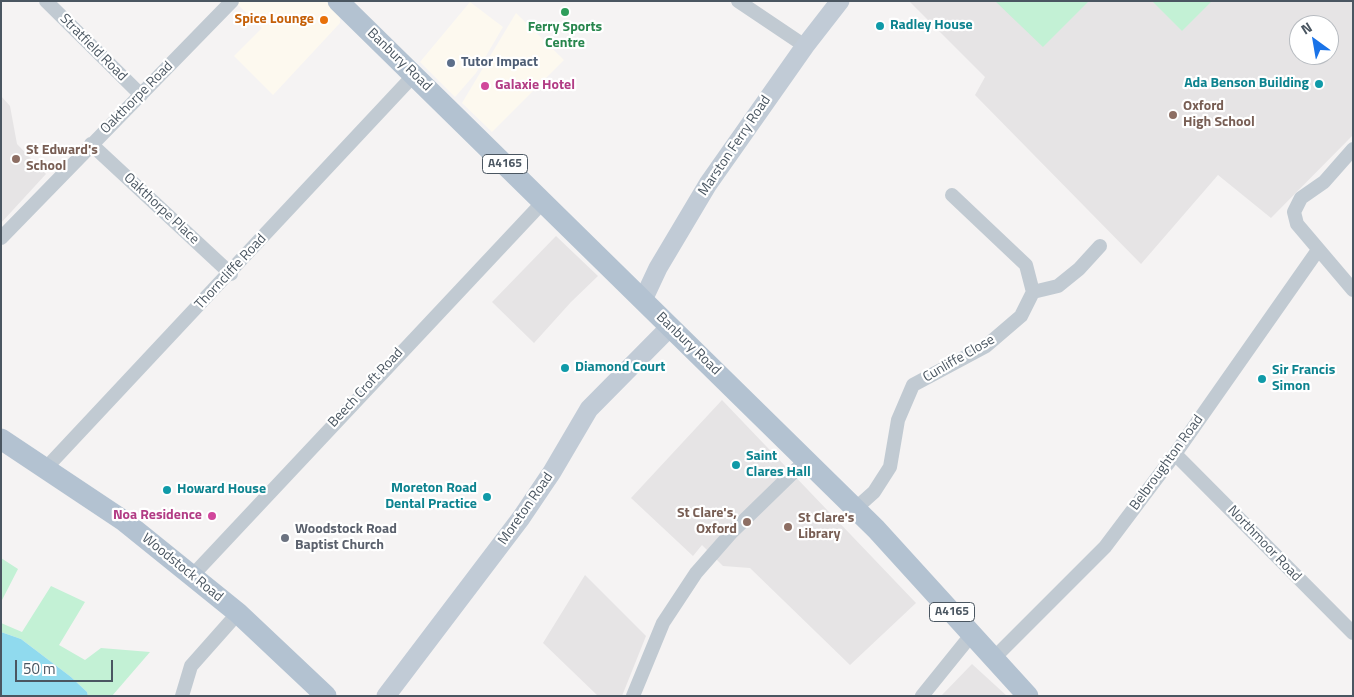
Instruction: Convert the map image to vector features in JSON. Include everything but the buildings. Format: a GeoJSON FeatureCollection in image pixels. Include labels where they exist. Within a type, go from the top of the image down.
{"type":"FeatureCollection","features":[{"type":"Feature","properties":{"kind":"main road","name":"Banbury Road"},"geometry":{"type":"LineString","coordinates":[[338,1],[856,509],[1028,696]]}},
{"type":"Feature","properties":{"kind":"main road","name":"Marston Ferry Road"},"geometry":{"type":"LineString","coordinates":[[643,300],[658,268],[708,184],[805,46],[840,1]]}},
{"type":"Feature","properties":{"kind":"main road","name":"Moreton Road"},"geometry":{"type":"LineString","coordinates":[[386,696],[521,518],[552,472],[589,409],[670,327]]}},
{"type":"Feature","properties":{"kind":"main road","name":"Woodstock Road"},"geometry":{"type":"LineString","coordinates":[[1,439],[124,521],[191,577],[238,613],[326,696]]}},
{"type":"Feature","properties":{"kind":"street","name":"Stratfield Road"},"geometry":{"type":"LineString","coordinates":[[46,1],[141,95]]}},
{"type":"Feature","properties":{"kind":"street","name":"Oakthorpe Road"},"geometry":{"type":"LineString","coordinates":[[1,238],[232,1]]}},
{"type":"Feature","properties":{"kind":"street"},"geometry":{"type":"LineString","coordinates":[[738,1],[805,46]]}},
{"type":"Feature","properties":{"kind":"street","name":"Thorncliffe Road"},"geometry":{"type":"LineString","coordinates":[[46,468],[230,274],[414,75]]}},
{"type":"Feature","properties":{"kind":"street","name":"Oakthorpe Place"},"geometry":{"type":"LineString","coordinates":[[92,144],[230,274]]}},
{"type":"Feature","properties":{"kind":"street"},"geometry":{"type":"LineString","coordinates":[[1353,149],[1324,182],[1301,198],[1294,212],[1297,224],[1353,290]]}},
{"type":"Feature","properties":{"kind":"street"},"geometry":{"type":"LineString","coordinates":[[952,194],[1026,265],[1033,292],[1058,286],[1079,269],[1100,246]]}},
{"type":"Feature","properties":{"kind":"street","name":"Beech Croft Road"},"geometry":{"type":"LineString","coordinates":[[191,577],[543,202]]}},
{"type":"Feature","properties":{"kind":"street","name":"Belbroughton Road"},"geometry":{"type":"LineString","coordinates":[[994,658],[1105,547],[1175,454],[1318,250]]}},
{"type":"Feature","properties":{"kind":"street","name":"Cunliffe Close"},"geometry":{"type":"LineString","coordinates":[[856,509],[874,492],[890,468],[898,420],[913,385],[986,346],[1021,316],[1033,292]]}},
{"type":"Feature","properties":{"kind":"street","name":"Northmoor Road"},"geometry":{"type":"LineString","coordinates":[[1175,454],[1353,633]]}},
{"type":"Feature","properties":{"kind":"street"},"geometry":{"type":"LineString","coordinates":[[633,696],[663,623],[696,573],[732,532],[806,460]]}},
{"type":"Feature","properties":{"kind":"street"},"geometry":{"type":"LineString","coordinates":[[182,696],[192,666],[238,613]]}},
{"type":"Feature","properties":{"kind":"street"},"geometry":{"type":"LineString","coordinates":[[922,696],[972,634]]}},
{"type":"Feature","properties":{"kind":"shaded area"},"geometry":{"type":"Polygon","coordinates":[[[234,1],[339,1],[340,23],[273,95],[234,56],[262,28],[234,1]]]}},
{"type":"Feature","properties":{"kind":"shaded area","name":"Oxford High School"},"geometry":{"type":"Polygon","coordinates":[[[909,1],[1353,1],[1353,135],[1271,218],[1218,175],[1141,264],[975,95],[985,77],[909,1]]]}},
{"type":"Feature","properties":{"kind":"shaded area"},"geometry":{"type":"Polygon","coordinates":[[[470,2],[503,27],[476,73],[455,97],[420,62],[470,2]]]}},
{"type":"Feature","properties":{"kind":"shaded area"},"geometry":{"type":"Polygon","coordinates":[[[516,13],[564,60],[492,132],[462,103],[516,13]]]}},
{"type":"Feature","properties":{"kind":"shaded area","name":"St Edward's School"},"geometry":{"type":"Polygon","coordinates":[[[1,96],[10,106],[17,144],[46,174],[1,223],[1,96]]]}},
{"type":"Feature","properties":{"kind":"shaded area"},"geometry":{"type":"Polygon","coordinates":[[[556,236],[598,276],[571,302],[534,343],[492,302],[556,236]]]}},
{"type":"Feature","properties":{"kind":"shaded area","name":"St Clare's, Oxford"},"geometry":{"type":"Polygon","coordinates":[[[722,400],[916,603],[850,665],[750,568],[723,566],[702,545],[693,556],[631,498],[722,400]]]}},
{"type":"Feature","properties":{"kind":"shaded area"},"geometry":{"type":"Polygon","coordinates":[[[585,575],[646,636],[622,696],[598,696],[543,643],[585,575]]]}},
{"type":"Feature","properties":{"kind":"shaded area"},"geometry":{"type":"Polygon","coordinates":[[[972,664],[1007,696],[941,696],[972,664]]]}},
{"type":"Feature","properties":{"kind":"green space"},"geometry":{"type":"Polygon","coordinates":[[[995,1],[1089,1],[1043,47],[995,1]]]}},
{"type":"Feature","properties":{"kind":"green space"},"geometry":{"type":"Polygon","coordinates":[[[1152,1],[1212,1],[1182,31],[1152,1]]]}},
{"type":"Feature","properties":{"kind":"green space"},"geometry":{"type":"Polygon","coordinates":[[[1,558],[18,569],[1,602],[1,558]]]}},
{"type":"Feature","properties":{"kind":"green space"},"geometry":{"type":"Polygon","coordinates":[[[51,586],[85,602],[59,645],[85,660],[101,648],[150,652],[112,696],[88,696],[87,692],[71,677],[21,639],[1,632],[1,623],[22,632],[51,586]]]}},
{"type":"Feature","properties":{"kind":"water"},"geometry":{"type":"Polygon","coordinates":[[[1,632],[21,639],[71,677],[87,692],[88,696],[1,696],[1,632]]]}},
{"type":"Feature","properties":{"kind":"place","name":"Ferry Sports Centre"},"geometry":{"type":"Point","coordinates":[565,12]}},
{"type":"Feature","properties":{"kind":"place","name":"Spice Lounge"},"geometry":{"type":"Point","coordinates":[324,20]}},
{"type":"Feature","properties":{"kind":"place","name":"Radley House"},"geometry":{"type":"Point","coordinates":[880,26]}},
{"type":"Feature","properties":{"kind":"place","name":"Tutor Impact"},"geometry":{"type":"Point","coordinates":[451,63]}},
{"type":"Feature","properties":{"kind":"place","name":"Ada Benson Building"},"geometry":{"type":"Point","coordinates":[1319,84]}},
{"type":"Feature","properties":{"kind":"place","name":"Galaxie Hotel"},"geometry":{"type":"Point","coordinates":[485,86]}},
{"type":"Feature","properties":{"kind":"place","name":"Oxford High School"},"geometry":{"type":"Point","coordinates":[1173,115]}},
{"type":"Feature","properties":{"kind":"place","name":"St Edward's School"},"geometry":{"type":"Point","coordinates":[16,159]}},
{"type":"Feature","properties":{"kind":"place","name":"Diamond Court"},"geometry":{"type":"Point","coordinates":[565,368]}},
{"type":"Feature","properties":{"kind":"place","name":"Sir Francis Simon"},"geometry":{"type":"Point","coordinates":[1262,379]}},
{"type":"Feature","properties":{"kind":"place","name":"Saint Clares Hall"},"geometry":{"type":"Point","coordinates":[736,465]}},
{"type":"Feature","properties":{"kind":"place","name":"Howard House"},"geometry":{"type":"Point","coordinates":[167,490]}},
{"type":"Feature","properties":{"kind":"place","name":"Moreton Road Dental Practice"},"geometry":{"type":"Point","coordinates":[487,497]}},
{"type":"Feature","properties":{"kind":"place","name":"Noa Residence"},"geometry":{"type":"Point","coordinates":[212,516]}},
{"type":"Feature","properties":{"kind":"place","name":"St Clare's, Oxford"},"geometry":{"type":"Point","coordinates":[747,522]}},
{"type":"Feature","properties":{"kind":"place","name":"St Clare's Library"},"geometry":{"type":"Point","coordinates":[788,527]}},
{"type":"Feature","properties":{"kind":"place","name":"Woodstock Road Baptist Church"},"geometry":{"type":"Point","coordinates":[285,538]}}]}
